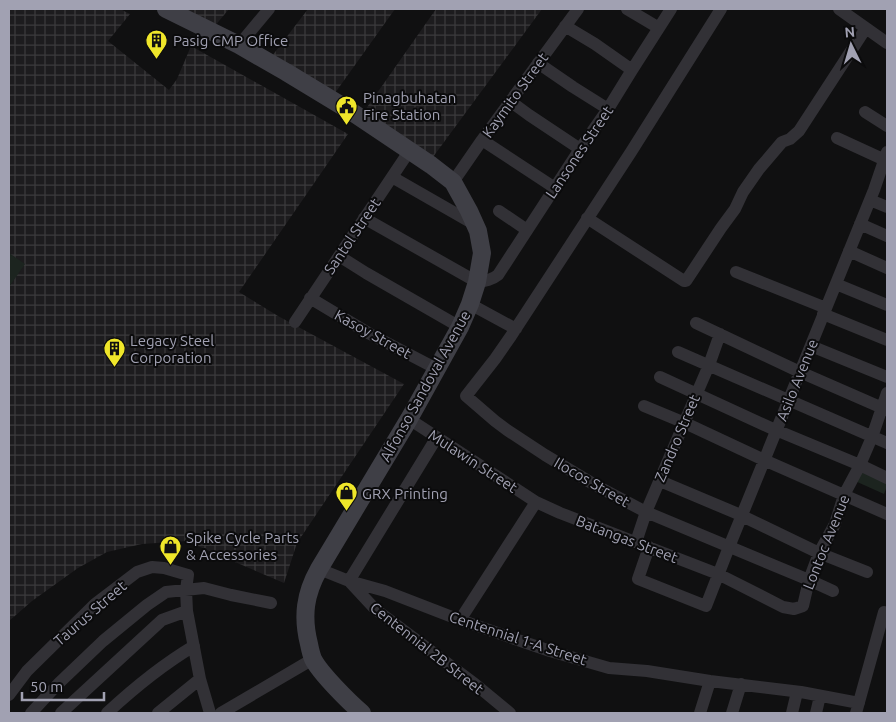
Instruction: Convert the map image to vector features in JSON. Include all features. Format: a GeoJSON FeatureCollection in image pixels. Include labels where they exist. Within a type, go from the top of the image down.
{"type":"FeatureCollection","features":[{"type":"Feature","properties":{"kind":"main road","name":"Alfonso Sandoval Avenue"},"geometry":{"type":"LineString","coordinates":[[166,9],[239,44],[314,88],[410,150],[453,182],[469,210],[478,231],[482,254],[477,282],[460,327],[409,419],[319,569],[309,589],[305,623],[313,660],[362,713]]}},
{"type":"Feature","properties":{"kind":"street"},"geometry":{"type":"LineString","coordinates":[[239,44],[269,9]]}},
{"type":"Feature","properties":{"kind":"street","name":"Kaymito Street"},"geometry":{"type":"LineString","coordinates":[[453,182],[578,9]]}},
{"type":"Feature","properties":{"kind":"street"},"geometry":{"type":"LineString","coordinates":[[627,9],[659,28]]}},
{"type":"Feature","properties":{"kind":"street","name":"Lansones Street"},"geometry":{"type":"LineString","coordinates":[[477,282],[488,280],[498,275],[672,9]]}},
{"type":"Feature","properties":{"kind":"street"},"geometry":{"type":"LineString","coordinates":[[470,304],[516,329],[632,152],[720,9]]}},
{"type":"Feature","properties":{"kind":"street"},"geometry":{"type":"LineString","coordinates":[[839,9],[887,43]]}},
{"type":"Feature","properties":{"kind":"street"},"geometry":{"type":"LineString","coordinates":[[565,26],[632,70]]}},
{"type":"Feature","properties":{"kind":"street"},"geometry":{"type":"LineString","coordinates":[[587,218],[686,281],[735,209],[759,169],[782,142],[790,140],[799,131],[866,28]]}},
{"type":"Feature","properties":{"kind":"street"},"geometry":{"type":"LineString","coordinates":[[538,63],[608,109]]}},
{"type":"Feature","properties":{"kind":"street"},"geometry":{"type":"LineString","coordinates":[[510,101],[580,149]]}},
{"type":"Feature","properties":{"kind":"street"},"geometry":{"type":"LineString","coordinates":[[864,112],[887,126]]}},
{"type":"Feature","properties":{"kind":"street"},"geometry":{"type":"LineString","coordinates":[[837,138],[886,158]]}},
{"type":"Feature","properties":{"kind":"street"},"geometry":{"type":"LineString","coordinates":[[482,140],[555,188]]}},
{"type":"Feature","properties":{"kind":"street","name":"Santol Street"},"geometry":{"type":"LineString","coordinates":[[294,322],[410,150]]}},
{"type":"Feature","properties":{"kind":"street","name":"Asilo Avenue"},"geometry":{"type":"LineString","coordinates":[[649,548],[638,579],[705,606],[886,158]]}},
{"type":"Feature","properties":{"kind":"street"},"geometry":{"type":"LineString","coordinates":[[392,176],[474,224]]}},
{"type":"Feature","properties":{"kind":"street"},"geometry":{"type":"LineString","coordinates":[[870,200],[887,207]]}},
{"type":"Feature","properties":{"kind":"street"},"geometry":{"type":"LineString","coordinates":[[499,211],[527,230]]}},
{"type":"Feature","properties":{"kind":"street"},"geometry":{"type":"LineString","coordinates":[[364,218],[477,282]]}},
{"type":"Feature","properties":{"kind":"street"},"geometry":{"type":"LineString","coordinates":[[860,224],[887,236]]}},
{"type":"Feature","properties":{"kind":"street"},"geometry":{"type":"LineString","coordinates":[[849,251],[887,268]]}},
{"type":"Feature","properties":{"kind":"street"},"geometry":{"type":"LineString","coordinates":[[339,256],[460,327]]}},
{"type":"Feature","properties":{"kind":"street"},"geometry":{"type":"LineString","coordinates":[[736,272],[887,340]]}},
{"type":"Feature","properties":{"kind":"street"},"geometry":{"type":"LineString","coordinates":[[836,284],[887,305]]}},
{"type":"Feature","properties":{"kind":"street","name":"Kasoy Street"},"geometry":{"type":"LineString","coordinates":[[310,298],[370,334],[437,369]]}},
{"type":"Feature","properties":{"kind":"street"},"geometry":{"type":"LineString","coordinates":[[696,324],[885,409]]}},
{"type":"Feature","properties":{"kind":"street","name":"Ilocos Street"},"geometry":{"type":"LineString","coordinates":[[516,329],[466,395],[495,421],[545,455],[595,485],[646,512],[833,591]]}},
{"type":"Feature","properties":{"kind":"street","name":"Zandro Street"},"geometry":{"type":"LineString","coordinates":[[636,542],[646,512],[685,423],[720,334]]}},
{"type":"Feature","properties":{"kind":"street"},"geometry":{"type":"LineString","coordinates":[[811,346],[887,377]]}},
{"type":"Feature","properties":{"kind":"street"},"geometry":{"type":"LineString","coordinates":[[678,352],[887,444]]}},
{"type":"Feature","properties":{"kind":"street"},"geometry":{"type":"LineString","coordinates":[[660,377],[887,478]]}},
{"type":"Feature","properties":{"kind":"street","name":"Lontoc Avenue"},"geometry":{"type":"LineString","coordinates":[[718,574],[783,607],[794,609],[803,606],[809,580],[834,524],[844,495],[860,465],[885,409],[887,393]]}},
{"type":"Feature","properties":{"kind":"street"},"geometry":{"type":"LineString","coordinates":[[644,406],[887,514]]}},
{"type":"Feature","properties":{"kind":"street","name":"Mulawin Street"},"geometry":{"type":"LineString","coordinates":[[409,419],[536,502]]}},
{"type":"Feature","properties":{"kind":"street"},"geometry":{"type":"LineString","coordinates":[[349,581],[437,437]]}},
{"type":"Feature","properties":{"kind":"street"},"geometry":{"type":"LineString","coordinates":[[660,480],[820,553],[867,572]]}},
{"type":"Feature","properties":{"kind":"street"},"geometry":{"type":"LineString","coordinates":[[460,620],[536,502]]}},
{"type":"Feature","properties":{"kind":"street","name":"Batangas Street"},"geometry":{"type":"LineString","coordinates":[[536,502],[718,574]]}},
{"type":"Feature","properties":{"kind":"street","name":"Taurus Street"},"geometry":{"type":"LineString","coordinates":[[9,695],[27,671],[95,604],[137,572],[152,567],[164,568],[188,575],[186,590]]}},
{"type":"Feature","properties":{"kind":"street","name":"Centennial 2B Street"},"geometry":{"type":"LineString","coordinates":[[319,569],[349,581],[375,609],[475,684],[510,713]]}},
{"type":"Feature","properties":{"kind":"street","name":"Centennial 1-A Street"},"geometry":{"type":"LineString","coordinates":[[349,581],[384,591],[550,651],[609,668],[654,672],[797,692],[820,696],[858,708]]}},
{"type":"Feature","properties":{"kind":"street"},"geometry":{"type":"LineString","coordinates":[[31,713],[102,641],[166,592],[204,588],[270,603]]}},
{"type":"Feature","properties":{"kind":"street"},"geometry":{"type":"LineString","coordinates":[[186,590],[187,611],[200,679],[210,713]]}},
{"type":"Feature","properties":{"kind":"street"},"geometry":{"type":"LineString","coordinates":[[61,713],[162,620],[187,611]]}},
{"type":"Feature","properties":{"kind":"street"},"geometry":{"type":"LineString","coordinates":[[858,708],[884,612]]}},
{"type":"Feature","properties":{"kind":"street"},"geometry":{"type":"LineString","coordinates":[[107,713],[156,671],[194,646]]}},
{"type":"Feature","properties":{"kind":"street"},"geometry":{"type":"LineString","coordinates":[[223,713],[313,660]]}},
{"type":"Feature","properties":{"kind":"street"},"geometry":{"type":"LineString","coordinates":[[158,713],[200,679]]}},
{"type":"Feature","properties":{"kind":"street"},"geometry":{"type":"LineString","coordinates":[[700,713],[710,681]]}},
{"type":"Feature","properties":{"kind":"street"},"geometry":{"type":"LineString","coordinates":[[732,713],[741,684]]}},
{"type":"Feature","properties":{"kind":"street"},"geometry":{"type":"LineString","coordinates":[[792,713],[797,692]]}},
{"type":"Feature","properties":{"kind":"street"},"geometry":{"type":"LineString","coordinates":[[816,713],[820,696]]}},
{"type":"Feature","properties":{"kind":"shaded area"},"geometry":{"type":"Polygon","coordinates":[[[9,9],[120,9],[130,14],[108,41],[169,90],[177,79],[191,46],[348,134],[239,292],[278,316],[404,384],[297,543],[284,583],[186,541],[142,544],[107,552],[78,568],[32,601],[9,621],[9,9]]]}},
{"type":"Feature","properties":{"kind":"shaded area"},"geometry":{"type":"Polygon","coordinates":[[[180,9],[229,9],[214,27],[180,9]]]}},
{"type":"Feature","properties":{"kind":"shaded area"},"geometry":{"type":"Polygon","coordinates":[[[308,9],[395,9],[335,93],[272,56],[308,9]]]}},
{"type":"Feature","properties":{"kind":"shaded area"},"geometry":{"type":"Polygon","coordinates":[[[436,9],[542,9],[433,157],[363,113],[436,9]]]}},
{"type":"Feature","properties":{"kind":"shaded area"},"geometry":{"type":"Polygon","coordinates":[[[9,253],[25,264],[9,287],[9,253]]]}},
{"type":"Feature","properties":{"kind":"shaded area"},"geometry":{"type":"Polygon","coordinates":[[[861,468],[887,479],[884,494],[855,481],[861,468]]]}},
{"type":"Feature","properties":{"kind":"place","name":"Pasig CMP Office"},"geometry":{"type":"Point","coordinates":[157,59]}},
{"type":"Feature","properties":{"kind":"place","name":"Pinagbuhatan Fire Station"},"geometry":{"type":"Point","coordinates":[347,125]}},
{"type":"Feature","properties":{"kind":"place","name":"Legacy Steel Corporation"},"geometry":{"type":"Point","coordinates":[114,368]}},
{"type":"Feature","properties":{"kind":"place","name":"GRX Printing"},"geometry":{"type":"Point","coordinates":[346,512]}},
{"type":"Feature","properties":{"kind":"place","name":"Spike Cycle Parts & Accessories"},"geometry":{"type":"Point","coordinates":[170,565]}}]}
